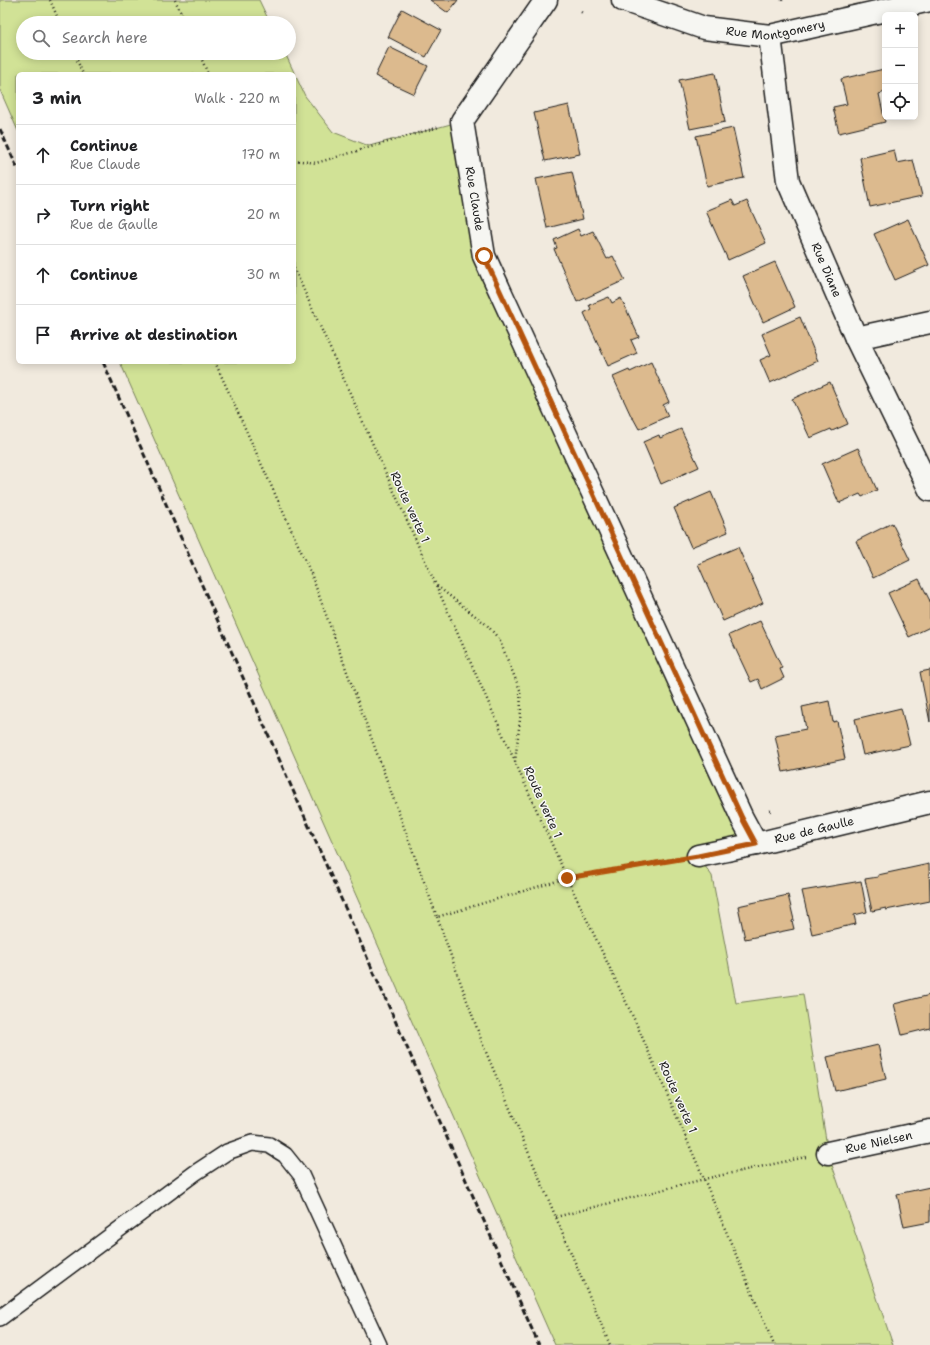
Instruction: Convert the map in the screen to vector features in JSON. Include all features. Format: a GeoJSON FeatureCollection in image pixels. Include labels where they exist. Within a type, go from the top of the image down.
{"type":"FeatureCollection","features":[{"type":"Feature","properties":{"kind":"street","name":"Rue Claude"},"geometry":{"type":"LineString","coordinates":[[546,0],[462,120],[484,256],[742,818],[756,844]]}},
{"type":"Feature","properties":{"kind":"street","name":"Rue Montgomery"},"geometry":{"type":"LineString","coordinates":[[623,0],[704,28],[770,36],[930,0]]}},
{"type":"Feature","properties":{"kind":"street","name":"Rue Diane"},"geometry":{"type":"LineString","coordinates":[[770,36],[788,181],[856,338],[930,490]]}},
{"type":"Feature","properties":{"kind":"street"},"geometry":{"type":"LineString","coordinates":[[856,338],[930,322]]}},
{"type":"Feature","properties":{"kind":"street","name":"Rue de Gaulle"},"geometry":{"type":"LineString","coordinates":[[698,856],[756,844],[930,802]]}},
{"type":"Feature","properties":{"kind":"street","name":"Rue Nielsen"},"geometry":{"type":"LineString","coordinates":[[828,1153],[930,1131]]}},
{"type":"Feature","properties":{"kind":"lane"},"geometry":{"type":"LineString","coordinates":[[0,1318],[195,1172],[227,1152],[252,1142],[268,1145],[285,1155],[301,1175],[379,1345]]}},
{"type":"Feature","properties":{"kind":"path"},"geometry":{"type":"LineString","coordinates":[[50,0],[57,16]]}},
{"type":"Feature","properties":{"kind":"path"},"geometry":{"type":"LineString","coordinates":[[175,0],[183,16]]}},
{"type":"Feature","properties":{"kind":"path"},"geometry":{"type":"LineString","coordinates":[[77,60],[83,72]]}},
{"type":"Feature","properties":{"kind":"path"},"geometry":{"type":"LineString","coordinates":[[202,60],[207,72]]}},
{"type":"Feature","properties":{"kind":"path"},"geometry":{"type":"LineString","coordinates":[[296,160],[316,163],[440,127]]}},
{"type":"Feature","properties":{"kind":"path","name":"Route verte 1"},"geometry":{"type":"LineString","coordinates":[[296,272],[567,878],[636,1023],[774,1345]]}},
{"type":"Feature","properties":{"kind":"path"},"geometry":{"type":"LineString","coordinates":[[216,364],[310,571],[483,1045],[610,1345]]}},
{"type":"Feature","properties":{"kind":"path"},"geometry":{"type":"LineString","coordinates":[[437,586],[487,625],[499,639],[520,690],[521,711],[515,762]]}},
{"type":"Feature","properties":{"kind":"path"},"geometry":{"type":"LineString","coordinates":[[437,917],[567,878],[698,856]]}},
{"type":"Feature","properties":{"kind":"path"},"geometry":{"type":"LineString","coordinates":[[556,1217],[704,1179],[828,1153]]}},
{"type":"Feature","properties":{"kind":"green space"},"geometry":{"type":"Polygon","coordinates":[[[0,0],[259,0],[267,16],[16,16],[16,60],[288,60],[294,72],[16,72],[16,126],[0,90],[0,0]]]}},
{"type":"Feature","properties":{"kind":"green space"},"geometry":{"type":"Polygon","coordinates":[[[296,77],[305,96],[333,132],[369,146],[462,121],[484,256],[756,844],[698,856],[712,876],[736,1003],[803,994],[828,1153],[893,1345],[555,1345],[121,364],[296,364],[296,77]]]}},
{"type":"Feature","properties":{"kind":"building"},"geometry":{"type":"Polygon","coordinates":[[[430,0],[458,0],[448,13],[430,0]]]}},
{"type":"Feature","properties":{"kind":"building"},"geometry":{"type":"Polygon","coordinates":[[[402,9],[441,30],[426,57],[388,37],[402,9]]]}},
{"type":"Feature","properties":{"kind":"building"},"geometry":{"type":"Polygon","coordinates":[[[389,47],[428,66],[414,94],[375,76],[389,47]]]}},
{"type":"Feature","properties":{"kind":"building"},"geometry":{"type":"Polygon","coordinates":[[[882,69],[882,93],[879,94],[882,108],[882,120],[885,120],[885,122],[839,133],[833,107],[847,104],[841,79],[882,69]]]}},
{"type":"Feature","properties":{"kind":"building"},"geometry":{"type":"Polygon","coordinates":[[[715,73],[725,122],[690,129],[679,80],[715,73]]]}},
{"type":"Feature","properties":{"kind":"building"},"geometry":{"type":"Polygon","coordinates":[[[569,105],[580,154],[545,161],[534,113],[569,105]]]}},
{"type":"Feature","properties":{"kind":"building"},"geometry":{"type":"Polygon","coordinates":[[[733,128],[744,178],[707,186],[696,136],[733,128]]]}},
{"type":"Feature","properties":{"kind":"building"},"geometry":{"type":"Polygon","coordinates":[[[894,150],[897,163],[913,160],[922,196],[870,207],[860,158],[894,150]]]}},
{"type":"Feature","properties":{"kind":"building"},"geometry":{"type":"Polygon","coordinates":[[[572,172],[583,219],[547,228],[536,179],[572,172]]]}},
{"type":"Feature","properties":{"kind":"building"},"geometry":{"type":"Polygon","coordinates":[[[732,200],[735,206],[747,201],[766,243],[728,260],[706,211],[732,200]]]}},
{"type":"Feature","properties":{"kind":"building"},"geometry":{"type":"Polygon","coordinates":[[[908,219],[929,265],[895,280],[874,234],[908,219]]]}},
{"type":"Feature","properties":{"kind":"building"},"geometry":{"type":"Polygon","coordinates":[[[578,229],[581,236],[593,231],[607,259],[613,256],[625,280],[577,302],[554,249],[557,248],[554,240],[578,229]]]}},
{"type":"Feature","properties":{"kind":"building"},"geometry":{"type":"Polygon","coordinates":[[[775,262],[795,307],[763,322],[743,276],[775,262]]]}},
{"type":"Feature","properties":{"kind":"building"},"geometry":{"type":"Polygon","coordinates":[[[609,297],[612,303],[621,298],[639,337],[631,340],[637,353],[608,366],[584,313],[591,309],[589,305],[609,297]]]}},
{"type":"Feature","properties":{"kind":"building"},"geometry":{"type":"Polygon","coordinates":[[[800,317],[818,361],[770,383],[760,360],[771,355],[762,334],[800,317]]]}},
{"type":"Feature","properties":{"kind":"building"},"geometry":{"type":"Polygon","coordinates":[[[651,362],[669,402],[663,405],[668,416],[639,429],[632,418],[613,377],[629,370],[630,372],[651,362]]]}},
{"type":"Feature","properties":{"kind":"building"},"geometry":{"type":"Polygon","coordinates":[[[830,382],[848,424],[810,438],[792,399],[830,382]]]}},
{"type":"Feature","properties":{"kind":"building"},"geometry":{"type":"Polygon","coordinates":[[[681,429],[699,467],[661,484],[643,442],[659,435],[660,438],[681,429]]]}},
{"type":"Feature","properties":{"kind":"building"},"geometry":{"type":"Polygon","coordinates":[[[858,448],[877,490],[862,497],[860,494],[839,503],[822,464],[858,448]]]}},
{"type":"Feature","properties":{"kind":"building"},"geometry":{"type":"Polygon","coordinates":[[[711,492],[728,532],[691,547],[674,508],[711,492]]]}},
{"type":"Feature","properties":{"kind":"building"},"geometry":{"type":"Polygon","coordinates":[[[892,523],[910,560],[873,578],[856,541],[892,523]]]}},
{"type":"Feature","properties":{"kind":"building"},"geometry":{"type":"Polygon","coordinates":[[[738,547],[763,603],[723,621],[698,564],[738,547]]]}},
{"type":"Feature","properties":{"kind":"building"},"geometry":{"type":"Polygon","coordinates":[[[919,579],[930,601],[930,627],[909,637],[888,593],[919,579]]]}},
{"type":"Feature","properties":{"kind":"building"},"geometry":{"type":"Polygon","coordinates":[[[760,621],[782,668],[780,669],[784,678],[762,689],[758,679],[751,682],[729,635],[760,621]]]}},
{"type":"Feature","properties":{"kind":"building"},"geometry":{"type":"Polygon","coordinates":[[[930,670],[930,722],[920,672],[930,670]]]}},
{"type":"Feature","properties":{"kind":"building"},"geometry":{"type":"Polygon","coordinates":[[[829,701],[833,722],[837,721],[845,759],[783,772],[775,735],[806,729],[802,707],[829,701]]]}},
{"type":"Feature","properties":{"kind":"building"},"geometry":{"type":"Polygon","coordinates":[[[901,708],[910,745],[863,755],[855,719],[901,708]]]}},
{"type":"Feature","properties":{"kind":"building"},"geometry":{"type":"Polygon","coordinates":[[[929,864],[930,901],[886,910],[886,908],[872,911],[865,879],[929,864]]]}},
{"type":"Feature","properties":{"kind":"building"},"geometry":{"type":"Polygon","coordinates":[[[861,881],[867,912],[854,915],[856,924],[812,934],[802,891],[861,881]]]}},
{"type":"Feature","properties":{"kind":"building"},"geometry":{"type":"Polygon","coordinates":[[[788,895],[794,920],[792,921],[794,929],[745,939],[738,906],[788,895]]]}},
{"type":"Feature","properties":{"kind":"building"},"geometry":{"type":"Polygon","coordinates":[[[930,995],[930,1028],[902,1035],[894,1004],[930,995]]]}},
{"type":"Feature","properties":{"kind":"building"},"geometry":{"type":"Polygon","coordinates":[[[878,1045],[886,1079],[835,1091],[827,1057],[878,1045]]]}},
{"type":"Feature","properties":{"kind":"building"},"geometry":{"type":"Polygon","coordinates":[[[930,1187],[930,1222],[904,1227],[897,1194],[930,1187]]]}},
{"type":"Feature","properties":{"kind":"railway"},"geometry":{"type":"LineString","coordinates":[[0,129],[16,165]]}},
{"type":"Feature","properties":{"kind":"railway"},"geometry":{"type":"LineString","coordinates":[[104,364],[539,1345]]}},
{"type":"Feature","properties":{"kind":"route"},"geometry":{"type":"LineString","coordinates":[[484,256],[742,818],[756,844],[698,856],[567,878]]}}]}
